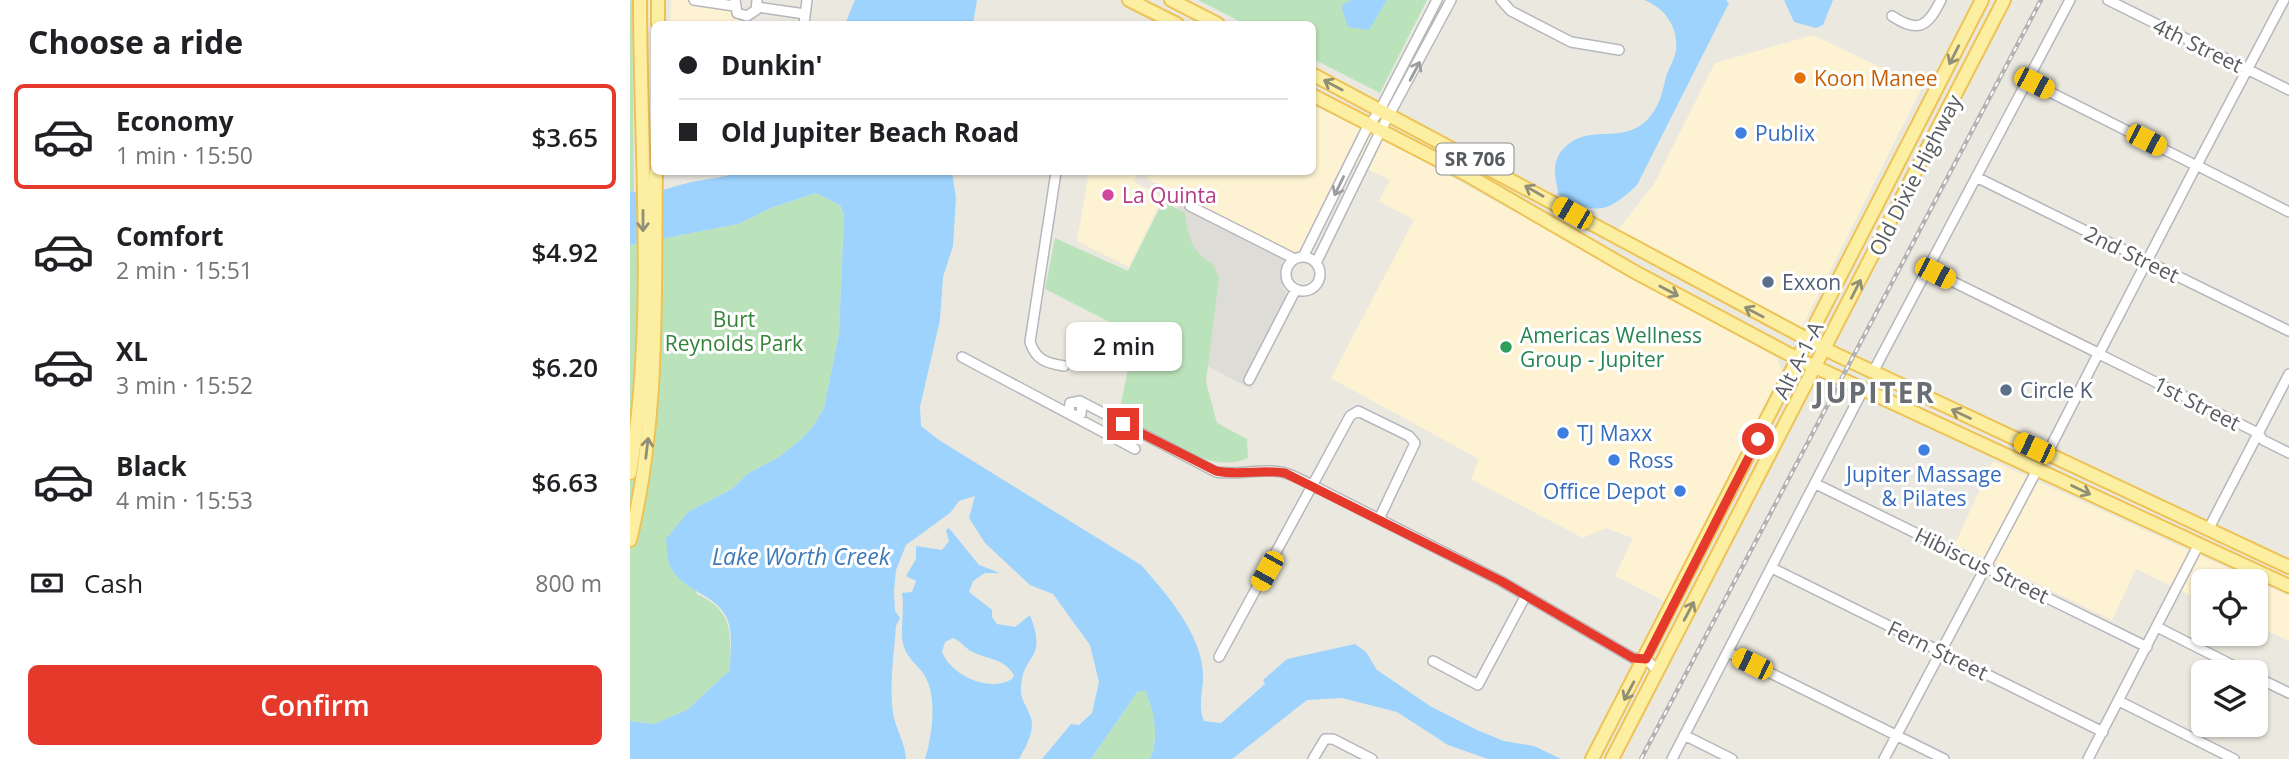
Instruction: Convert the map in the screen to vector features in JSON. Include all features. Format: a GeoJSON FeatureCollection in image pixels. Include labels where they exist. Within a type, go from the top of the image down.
{"type":"FeatureCollection","features":[{"type":"Feature","properties":{"kind":"main road"},"geometry":{"type":"LineString","coordinates":[[630,540],[651,416],[656,254],[640,0]]}},
{"type":"Feature","properties":{"kind":"main road"},"geometry":{"type":"LineString","coordinates":[[658,0],[658,21]]}},
{"type":"Feature","properties":{"kind":"main road"},"geometry":{"type":"LineString","coordinates":[[1129,0],[1171,21]]}},
{"type":"Feature","properties":{"kind":"main road"},"geometry":{"type":"LineString","coordinates":[[1171,0],[1212,21]]}},
{"type":"Feature","properties":{"kind":"main road","name":"Old Dixie Highway"},"geometry":{"type":"LineString","coordinates":[[1926,110],[1982,0]]}},
{"type":"Feature","properties":{"kind":"main road","name":"Old Dixie Highway"},"geometry":{"type":"LineString","coordinates":[[1825,349],[2004,0]]}},
{"type":"Feature","properties":{"kind":"main road","name":"SR 706"},"geometry":{"type":"LineString","coordinates":[[1316,76],[1503,173],[1635,250],[1825,349],[2289,567]]}},
{"type":"Feature","properties":{"kind":"main road"},"geometry":{"type":"LineString","coordinates":[[1926,110],[1956,94]]}},
{"type":"Feature","properties":{"kind":"main road","name":"SR 706"},"geometry":{"type":"LineString","coordinates":[[1316,96],[1471,177],[1626,267],[1798,359],[2289,586]]}},
{"type":"Feature","properties":{"kind":"main road","name":"Alt A-1-A"},"geometry":{"type":"LineString","coordinates":[[1592,759],[1646,659],[1926,110]]}},
{"type":"Feature","properties":{"kind":"main road"},"geometry":{"type":"LineString","coordinates":[[630,473],[641,375],[643,257],[651,180]]}},
{"type":"Feature","properties":{"kind":"main road"},"geometry":{"type":"LineString","coordinates":[[1626,267],[1635,250]]}},
{"type":"Feature","properties":{"kind":"main road","name":"Alt A-1-A"},"geometry":{"type":"LineString","coordinates":[[1612,759],[1825,349]]}},
{"type":"Feature","properties":{"kind":"main road"},"geometry":{"type":"LineString","coordinates":[[1944,427],[1955,426],[1969,430],[2028,456],[2047,454]]}},
{"type":"Feature","properties":{"kind":"main road"},"geometry":{"type":"LineString","coordinates":[[2037,470],[2060,467],[2147,505],[2163,507]]}},
{"type":"Feature","properties":{"kind":"main road"},"geometry":{"type":"LineString","coordinates":[[1704,582],[1704,566],[1725,525],[1727,499]]}},
{"type":"Feature","properties":{"kind":"street"},"geometry":{"type":"LineString","coordinates":[[694,0],[734,3],[737,13],[745,20],[754,13],[757,3],[805,14]]}},
{"type":"Feature","properties":{"kind":"street"},"geometry":{"type":"LineString","coordinates":[[804,21],[807,0]]}},
{"type":"Feature","properties":{"kind":"street"},"geometry":{"type":"LineString","coordinates":[[1386,113],[1437,0]]}},
{"type":"Feature","properties":{"kind":"street"},"geometry":{"type":"LineString","coordinates":[[1375,127],[1316,262],[1320,272],[1317,283],[1307,290],[1296,289],[1287,280],[1286,272],[1299,258],[1375,127],[1386,113],[1451,0]]}},
{"type":"Feature","properties":{"kind":"street"},"geometry":{"type":"LineString","coordinates":[[1502,0],[1511,11],[1571,42],[1619,50]]}},
{"type":"Feature","properties":{"kind":"street"},"geometry":{"type":"LineString","coordinates":[[1892,16],[1905,25],[1922,25],[1932,18],[1941,0]]}},
{"type":"Feature","properties":{"kind":"street"},"geometry":{"type":"LineString","coordinates":[[1873,372],[2070,0]]}},
{"type":"Feature","properties":{"kind":"street","name":"4th Street"},"geometry":{"type":"LineString","coordinates":[[2108,0],[2289,90]]}},
{"type":"Feature","properties":{"kind":"street"},"geometry":{"type":"LineString","coordinates":[[2047,454],[2284,0]]}},
{"type":"Feature","properties":{"kind":"street"},"geometry":{"type":"LineString","coordinates":[[2028,80],[2289,212]]}},
{"type":"Feature","properties":{"kind":"street"},"geometry":{"type":"LineString","coordinates":[[1056,175],[1031,342],[1038,357],[1047,363],[1064,366]]}},
{"type":"Feature","properties":{"kind":"street","name":"2nd Street"},"geometry":{"type":"LineString","coordinates":[[1976,177],[2289,331]]}},
{"type":"Feature","properties":{"kind":"street"},"geometry":{"type":"LineString","coordinates":[[1190,206],[1299,258],[1316,262]]}},
{"type":"Feature","properties":{"kind":"street","name":"1st Street"},"geometry":{"type":"LineString","coordinates":[[1927,269],[2258,433],[2263,440],[2289,453]]}},
{"type":"Feature","properties":{"kind":"street"},"geometry":{"type":"LineString","coordinates":[[1249,380],[1296,289]]}},
{"type":"Feature","properties":{"kind":"street"},"geometry":{"type":"LineString","coordinates":[[962,357],[1135,449]]}},
{"type":"Feature","properties":{"kind":"street"},"geometry":{"type":"LineString","coordinates":[[2209,528],[2289,374]]}},
{"type":"Feature","properties":{"kind":"street"},"geometry":{"type":"LineString","coordinates":[[1672,759],[1863,390]]}},
{"type":"Feature","properties":{"kind":"street"},"geometry":{"type":"LineString","coordinates":[[1073,415],[1068,410],[1070,403],[1077,400],[1216,471],[1232,475],[1271,471],[1285,473],[1501,581],[1633,658],[1646,659],[1658,671]]}},
{"type":"Feature","properties":{"kind":"street"},"geometry":{"type":"LineString","coordinates":[[1219,657],[1353,413],[1358,411],[1414,440],[1415,449],[1379,519]]}},
{"type":"Feature","properties":{"kind":"street"},"geometry":{"type":"LineString","coordinates":[[1884,759],[2037,470]]}},
{"type":"Feature","properties":{"kind":"street","name":"Hibiscus Street"},"geometry":{"type":"LineString","coordinates":[[1816,484],[2147,647]]}},
{"type":"Feature","properties":{"kind":"street"},"geometry":{"type":"LineString","coordinates":[[2088,759],[2199,544]]}},
{"type":"Feature","properties":{"kind":"street","name":"Fern Street"},"geometry":{"type":"LineString","coordinates":[[1772,568],[2103,732]]}},
{"type":"Feature","properties":{"kind":"street"},"geometry":{"type":"LineString","coordinates":[[1433,661],[1478,685],[1525,597]]}},
{"type":"Feature","properties":{"kind":"street"},"geometry":{"type":"LineString","coordinates":[[2157,627],[2222,660]]}},
{"type":"Feature","properties":{"kind":"street"},"geometry":{"type":"LineString","coordinates":[[1728,652],[1944,759]]}},
{"type":"Feature","properties":{"kind":"street"},"geometry":{"type":"LineString","coordinates":[[2268,683],[2289,693]]}},
{"type":"Feature","properties":{"kind":"street"},"geometry":{"type":"LineString","coordinates":[[2119,701],[2234,759]]}},
{"type":"Feature","properties":{"kind":"street"},"geometry":{"type":"LineString","coordinates":[[1684,735],[1732,759]]}},
{"type":"Feature","properties":{"kind":"street"},"geometry":{"type":"LineString","coordinates":[[1313,759],[1325,739],[1333,739],[1372,759]]}},
{"type":"Feature","properties":{"kind":"shaded area"},"geometry":{"type":"Polygon","coordinates":[[[671,0],[742,0],[739,21],[670,21],[671,0]]]}},
{"type":"Feature","properties":{"kind":"shaded area"},"geometry":{"type":"Polygon","coordinates":[[[1813,35],[1922,87],[1802,327],[1618,230],[1654,184],[1715,63],[1813,35]]]}},
{"type":"Feature","properties":{"kind":"shaded area"},"geometry":{"type":"Polygon","coordinates":[[[1316,106],[1394,145],[1776,357],[1782,370],[1666,602],[1615,576],[1633,538],[1606,528],[1583,538],[1471,479],[1479,459],[1331,378],[1414,220],[1379,201],[1390,180],[1348,160],[1304,250],[1292,253],[1146,178],[1148,175],[1316,175],[1316,106]]]}},
{"type":"Feature","properties":{"kind":"shaded area"},"geometry":{"type":"Polygon","coordinates":[[[1088,175],[1137,175],[1134,182],[1163,197],[1129,267],[1077,241],[1088,175]]]}},
{"type":"Feature","properties":{"kind":"shaded area"},"geometry":{"type":"Polygon","coordinates":[[[1177,204],[1283,258],[1280,277],[1283,289],[1295,298],[1251,389],[1200,362],[1177,204]]]}},
{"type":"Feature","properties":{"kind":"shaded area"},"geometry":{"type":"Polygon","coordinates":[[[1993,461],[2230,569],[2191,569],[2191,595],[2136,569],[2112,620],[1955,544],[1993,461]]]}},
{"type":"Feature","properties":{"kind":"shaded area"},"geometry":{"type":"Polygon","coordinates":[[[2268,586],[2289,596],[2289,641],[2268,631],[2268,586]]]}},
{"type":"Feature","properties":{"kind":"green space"},"geometry":{"type":"Polygon","coordinates":[[[630,0],[632,1],[634,192],[630,191],[630,0]]]}},
{"type":"Feature","properties":{"kind":"green space"},"geometry":{"type":"Polygon","coordinates":[[[1198,0],[1427,0],[1380,93],[1316,61],[1316,21],[1239,21],[1198,0]]]}},
{"type":"Feature","properties":{"kind":"green space","name":"Burt Reynolds Park"},"geometry":{"type":"Polygon","coordinates":[[[816,193],[840,205],[844,215],[839,334],[824,408],[812,428],[799,441],[779,457],[747,474],[732,489],[688,512],[678,526],[697,594],[718,608],[728,625],[730,670],[687,710],[654,724],[630,721],[630,245],[738,224],[771,208],[816,193]]]}},
{"type":"Feature","properties":{"kind":"green space"},"geometry":{"type":"Polygon","coordinates":[[[1163,201],[1185,213],[1192,243],[1200,255],[1213,264],[1219,278],[1206,382],[1217,423],[1247,439],[1248,458],[1215,462],[1198,457],[1164,441],[1119,413],[1135,335],[1045,289],[1055,238],[1128,271],[1163,201]]]}},
{"type":"Feature","properties":{"kind":"green space"},"geometry":{"type":"Polygon","coordinates":[[[1138,691],[1145,691],[1153,716],[1155,734],[1150,759],[1091,759],[1138,691]]]}},
{"type":"Feature","properties":{"kind":"water"},"geometry":{"type":"Polygon","coordinates":[[[855,0],[977,0],[974,21],[846,21],[855,0]]]}},
{"type":"Feature","properties":{"kind":"water"},"geometry":{"type":"Polygon","coordinates":[[[1351,0],[1387,0],[1369,30],[1348,27],[1341,6],[1351,0]]]}},
{"type":"Feature","properties":{"kind":"water"},"geometry":{"type":"Polygon","coordinates":[[[1644,0],[1726,0],[1729,3],[1637,185],[1609,206],[1583,206],[1559,195],[1555,171],[1559,154],[1580,137],[1629,131],[1644,123],[1656,107],[1675,55],[1675,34],[1669,19],[1658,8],[1644,0]]]}},
{"type":"Feature","properties":{"kind":"water"},"geometry":{"type":"Polygon","coordinates":[[[1784,0],[1833,0],[1823,25],[1816,28],[1794,22],[1784,0]]]}},
{"type":"Feature","properties":{"kind":"water","name":"Lake Worth Creek"},"geometry":{"type":"Polygon","coordinates":[[[952,175],[956,198],[953,246],[943,277],[940,320],[920,407],[921,426],[939,440],[1141,565],[1181,614],[1196,643],[1203,673],[1201,703],[1204,721],[1221,723],[1265,684],[1263,680],[1287,659],[1355,644],[1366,652],[1377,670],[1430,706],[1504,741],[1534,746],[1561,759],[1488,759],[1448,745],[1397,712],[1342,698],[1307,700],[1232,759],[1150,759],[1155,734],[1153,716],[1145,691],[1138,691],[1091,759],[1042,759],[1071,724],[1079,725],[1092,713],[1099,682],[1090,645],[1053,594],[1030,585],[985,543],[969,518],[975,496],[959,501],[950,513],[906,545],[896,570],[895,611],[900,618],[896,626],[892,702],[894,719],[906,759],[630,759],[630,721],[654,724],[687,710],[730,670],[731,639],[728,621],[717,605],[676,575],[669,563],[666,539],[688,512],[732,489],[747,474],[779,457],[812,428],[824,408],[839,334],[844,215],[840,205],[816,193],[771,208],[738,224],[630,245],[630,191],[656,192],[725,176],[952,175]]]}},
{"type":"Feature","properties":{"kind":"water"},"geometry":{"type":"Polygon","coordinates":[[[949,528],[979,565],[1000,573],[985,573],[973,581],[969,592],[992,610],[992,617],[997,624],[1015,627],[1030,615],[1035,630],[1036,649],[1026,668],[1021,687],[1032,725],[1028,742],[1019,759],[925,759],[930,740],[931,696],[926,678],[904,647],[902,593],[912,592],[916,581],[906,576],[916,559],[916,546],[942,550],[949,541],[946,530],[949,528]],[[956,639],[945,642],[942,652],[953,668],[982,683],[1003,683],[1012,679],[1014,675],[1005,665],[971,651],[956,639]]]}},
{"type":"Feature","properties":{"kind":"railway"},"geometry":{"type":"LineString","coordinates":[[1641,759],[2041,0]]}},
{"type":"Feature","properties":{"kind":"place","name":"Koon Manee"},"geometry":{"type":"Point","coordinates":[1800,78]}},
{"type":"Feature","properties":{"kind":"place","name":"Publix"},"geometry":{"type":"Point","coordinates":[1741,133]}},
{"type":"Feature","properties":{"kind":"place","name":"La Quinta"},"geometry":{"type":"Point","coordinates":[1108,195]}},
{"type":"Feature","properties":{"kind":"place","name":"Exxon"},"geometry":{"type":"Point","coordinates":[1768,282]}},
{"type":"Feature","properties":{"kind":"place","name":"Americas Wellness Group - Jupiter"},"geometry":{"type":"Point","coordinates":[1506,347]}},
{"type":"Feature","properties":{"kind":"place","name":"Circle K"},"geometry":{"type":"Point","coordinates":[2006,390]}},
{"type":"Feature","properties":{"kind":"place","name":"TJ Maxx"},"geometry":{"type":"Point","coordinates":[1563,433]}},
{"type":"Feature","properties":{"kind":"place","name":"Jupiter Massage & Pilates"},"geometry":{"type":"Point","coordinates":[1924,450]}},
{"type":"Feature","properties":{"kind":"place","name":"Ross"},"geometry":{"type":"Point","coordinates":[1614,460]}},
{"type":"Feature","properties":{"kind":"place","name":"Office Depot"},"geometry":{"type":"Point","coordinates":[1680,491]}},
{"type":"Feature","properties":{"kind":"district","name":"JUPITER"},"geometry":{"type":"Point","coordinates":[1875,392]}},
{"type":"Feature","properties":{"kind":"route"},"geometry":{"type":"LineString","coordinates":[[1123,424],[1185,458],[1216,471],[1232,475],[1262,471],[1285,473],[1314,486],[1501,581],[1548,611],[1633,658],[1646,659],[1758,439]]}}]}
